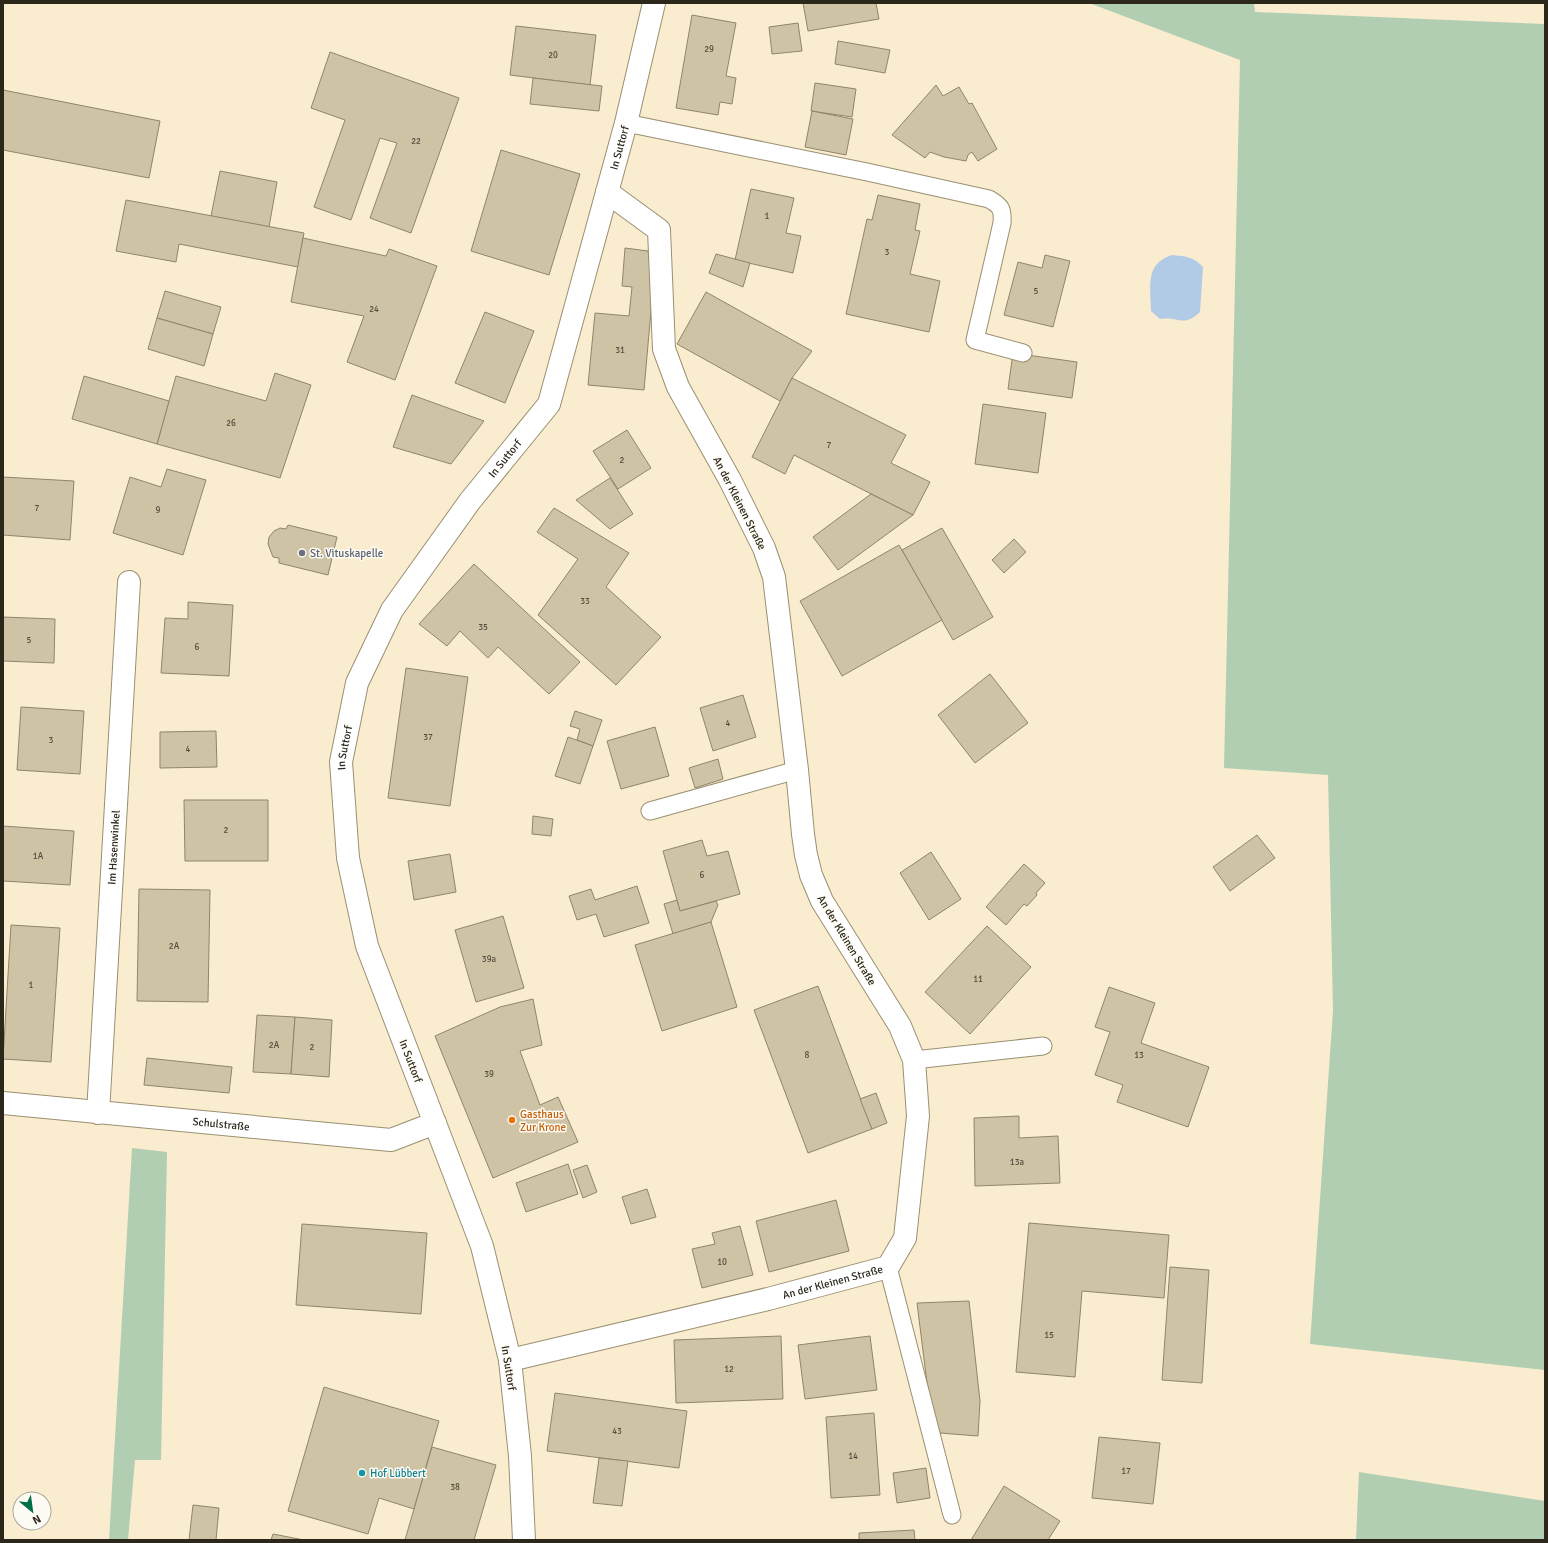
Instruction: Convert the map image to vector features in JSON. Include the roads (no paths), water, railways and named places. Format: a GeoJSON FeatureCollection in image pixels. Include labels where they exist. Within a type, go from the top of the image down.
{"type":"FeatureCollection","features":[{"type":"Feature","properties":{"kind":"street","name":"In Suttorf"},"geometry":{"type":"LineString","coordinates":[[524,1540],[520,1456],[510,1360],[482,1246],[367,946],[348,858],[341,762],[357,683],[392,610],[470,500],[549,404],[608,192],[654,3]]}},
{"type":"Feature","properties":{"kind":"street","name":"An der Kleinen Straße"},"geometry":{"type":"LineString","coordinates":[[510,1360],[768,1299],[888,1267],[905,1238],[918,1116],[914,1060],[900,1026],[822,901],[811,875],[803,834],[797,770],[774,577],[764,548],[730,480],[678,387],[664,349],[659,230],[608,192]]}},
{"type":"Feature","properties":{"kind":"street","name":"Im Hasenwinkel"},"geometry":{"type":"LineString","coordinates":[[98,1112],[129,582]]}},
{"type":"Feature","properties":{"kind":"street","name":"Schulstraße"},"geometry":{"type":"LineString","coordinates":[[3,1103],[391,1140],[435,1122]]}},
{"type":"Feature","properties":{"kind":"lane"},"geometry":{"type":"LineString","coordinates":[[626,123],[867,172],[989,199],[998,205],[1003,213],[1002,223],[974,340],[1023,353]]}},
{"type":"Feature","properties":{"kind":"lane"},"geometry":{"type":"LineString","coordinates":[[650,811],[797,770]]}},
{"type":"Feature","properties":{"kind":"lane"},"geometry":{"type":"LineString","coordinates":[[914,1060],[1043,1046]]}},
{"type":"Feature","properties":{"kind":"lane"},"geometry":{"type":"LineString","coordinates":[[888,1267],[952,1515]]}},
{"type":"Feature","properties":{"kind":"water"},"geometry":{"type":"Polygon","coordinates":[[[1172,255],[1189,258],[1196,261],[1203,267],[1200,312],[1194,317],[1185,320],[1167,318],[1160,319],[1151,311],[1150,285],[1153,270],[1163,259],[1172,255]]]}},
{"type":"Feature","properties":{"kind":"place","name":"St. Vituskapelle"},"geometry":{"type":"Point","coordinates":[302,553]}},
{"type":"Feature","properties":{"kind":"place","name":"Gasthaus Zur Krone"},"geometry":{"type":"Point","coordinates":[512,1120]}},
{"type":"Feature","properties":{"kind":"place","name":"Hof Lübbert"},"geometry":{"type":"Point","coordinates":[362,1473]}}]}
